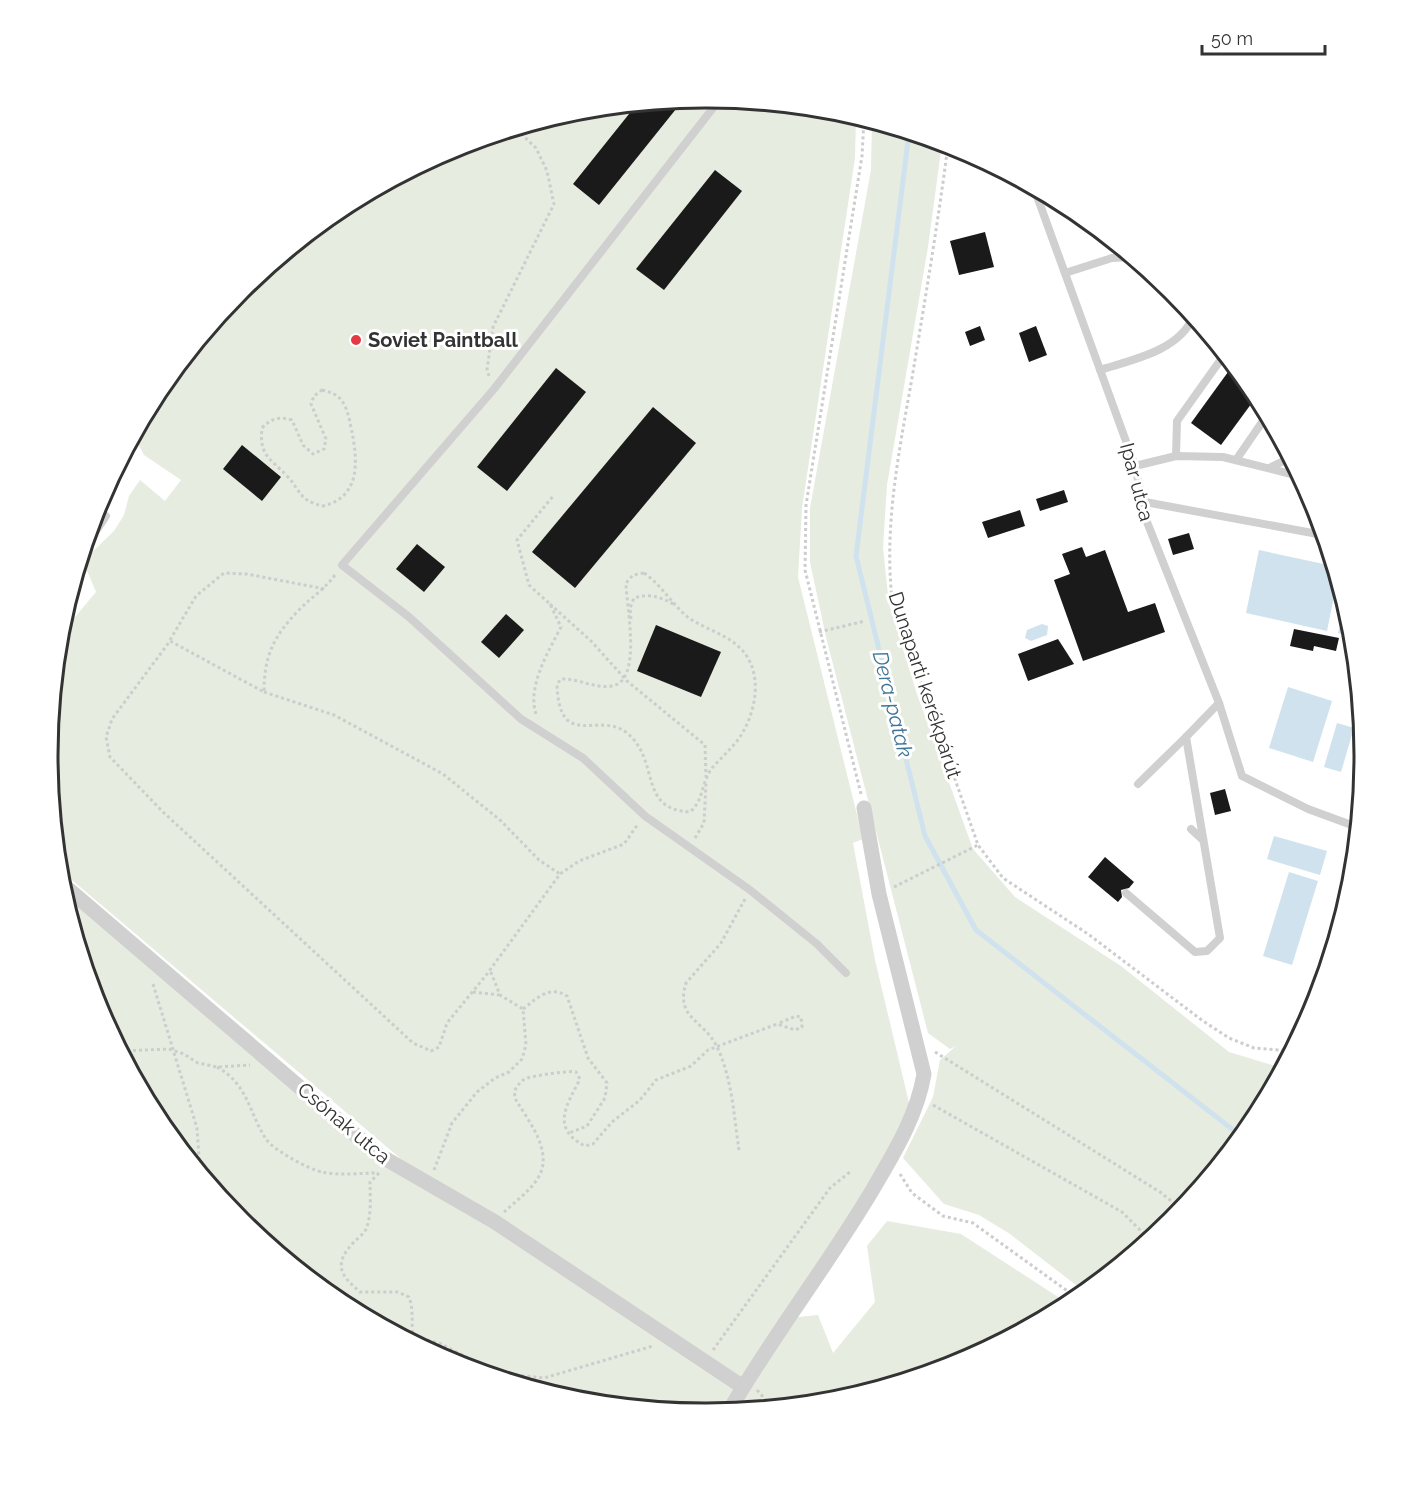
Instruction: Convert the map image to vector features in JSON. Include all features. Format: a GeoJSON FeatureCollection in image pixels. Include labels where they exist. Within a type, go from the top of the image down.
{"type":"FeatureCollection","features":[{"type":"Feature","properties":{"kind":"street"},"geometry":{"type":"LineString","coordinates":[[734,1402],[842,1241],[891,1158],[920,1100],[924,1074],[879,894],[864,808]]}},
{"type":"Feature","properties":{"kind":"street","name":"Csónak utca"},"geometry":{"type":"LineString","coordinates":[[74,894],[144,953],[384,1168],[428,1182],[495,1222],[704,1361],[748,1379]]}},
{"type":"Feature","properties":{"kind":"lane"},"geometry":{"type":"LineString","coordinates":[[713,108],[494,389],[342,565],[409,617],[521,719],[584,758],[645,816],[750,890],[817,944],[846,973]]}},
{"type":"Feature","properties":{"kind":"lane","name":"Ipar utca"},"geometry":{"type":"LineString","coordinates":[[1038,200],[1135,466],[1145,502],[1147,522],[1219,703],[1242,776],[1308,809],[1350,824]]}},
{"type":"Feature","properties":{"kind":"lane"},"geometry":{"type":"LineString","coordinates":[[1065,273],[1119,258]]}},
{"type":"Feature","properties":{"kind":"lane"},"geometry":{"type":"LineString","coordinates":[[1100,370],[1155,352],[1179,335],[1188,324]]}},
{"type":"Feature","properties":{"kind":"lane"},"geometry":{"type":"LineString","coordinates":[[1176,456],[1177,421],[1220,361]]}},
{"type":"Feature","properties":{"kind":"lane"},"geometry":{"type":"LineString","coordinates":[[1236,460],[1261,423]]}},
{"type":"Feature","properties":{"kind":"lane"},"geometry":{"type":"LineString","coordinates":[[1135,466],[1176,456],[1223,456],[1289,473]]}},
{"type":"Feature","properties":{"kind":"lane"},"geometry":{"type":"LineString","coordinates":[[1269,468],[1283,461]]}},
{"type":"Feature","properties":{"kind":"lane"},"geometry":{"type":"LineString","coordinates":[[1145,502],[1314,533]]}},
{"type":"Feature","properties":{"kind":"lane"},"geometry":{"type":"LineString","coordinates":[[103,520],[106,516]]}},
{"type":"Feature","properties":{"kind":"lane"},"geometry":{"type":"LineString","coordinates":[[1138,784],[1219,703]]}},
{"type":"Feature","properties":{"kind":"lane"},"geometry":{"type":"LineString","coordinates":[[1126,893],[1195,952],[1207,951],[1220,938],[1186,737]]}},
{"type":"Feature","properties":{"kind":"lane"},"geometry":{"type":"LineString","coordinates":[[1191,829],[1203,840]]}},
{"type":"Feature","properties":{"kind":"path"},"geometry":{"type":"LineString","coordinates":[[864,128],[862,156],[806,505],[805,570],[864,808]]}},
{"type":"Feature","properties":{"kind":"path"},"geometry":{"type":"LineString","coordinates":[[494,389],[487,370],[493,327],[554,204],[547,171],[537,148],[522,135]]}},
{"type":"Feature","properties":{"kind":"path","name":"Dunaparti kerékpárút"},"geometry":{"type":"LineString","coordinates":[[947,154],[938,224],[892,493],[888,561],[892,599],[978,845],[1003,878],[1012,885],[1088,934],[1220,1033],[1254,1048],[1283,1050]]}},
{"type":"Feature","properties":{"kind":"path"},"geometry":{"type":"LineString","coordinates":[[322,390],[332,392],[342,400],[355,449],[357,463],[354,477],[340,500],[323,506],[302,497],[287,476],[265,455],[261,442],[262,428],[270,420],[282,417],[292,420],[303,445],[313,454],[324,450],[327,439],[311,404],[314,396],[322,390]]}},
{"type":"Feature","properties":{"kind":"path"},"geometry":{"type":"LineString","coordinates":[[554,495],[517,540],[529,585],[591,641],[627,681],[705,746],[707,794],[704,823],[690,848]]}},
{"type":"Feature","properties":{"kind":"path"},"geometry":{"type":"LineString","coordinates":[[264,692],[264,665],[274,643],[298,610],[325,589],[342,565]]}},
{"type":"Feature","properties":{"kind":"path"},"geometry":{"type":"LineString","coordinates":[[325,589],[247,574],[224,573],[196,596],[170,641],[112,719],[106,737],[110,757],[163,812],[413,1042],[431,1051],[439,1047],[447,1023],[490,970],[560,874],[579,861],[624,844],[645,816]]}},
{"type":"Feature","properties":{"kind":"path"},"geometry":{"type":"LineString","coordinates":[[631,625],[626,609],[626,583],[633,575],[644,573],[657,582],[689,618],[739,647],[751,661],[755,681],[752,713],[738,740],[710,770],[699,804],[690,812],[673,811],[660,802],[641,748],[626,732],[616,728],[574,725],[564,715],[558,701],[557,684],[561,679],[571,678],[589,685],[611,686],[622,682],[626,677],[631,646],[631,625],[630,608],[634,598],[656,596],[679,608]]}},
{"type":"Feature","properties":{"kind":"path"},"geometry":{"type":"LineString","coordinates":[[541,730],[532,701],[545,658],[561,627],[550,604]]}},
{"type":"Feature","properties":{"kind":"path"},"geometry":{"type":"LineString","coordinates":[[819,632],[865,621]]}},
{"type":"Feature","properties":{"kind":"path"},"geometry":{"type":"LineString","coordinates":[[170,641],[264,692],[334,715],[442,774],[500,820],[539,860],[560,874]]}},
{"type":"Feature","properties":{"kind":"path"},"geometry":{"type":"LineString","coordinates":[[902,883],[978,845]]}},
{"type":"Feature","properties":{"kind":"path"},"geometry":{"type":"LineString","coordinates":[[739,1150],[730,1092],[717,1046],[689,1016],[683,1003],[683,991],[686,983],[721,943],[750,890]]}},
{"type":"Feature","properties":{"kind":"path"},"geometry":{"type":"LineString","coordinates":[[144,953],[196,1128],[199,1158]]}},
{"type":"Feature","properties":{"kind":"path"},"geometry":{"type":"LineString","coordinates":[[490,970],[500,995]]}},
{"type":"Feature","properties":{"kind":"path"},"geometry":{"type":"LineString","coordinates":[[523,1009],[550,991],[559,990],[567,996],[588,1059],[607,1083],[605,1098],[588,1126],[568,1133]]}},
{"type":"Feature","properties":{"kind":"path"},"geometry":{"type":"LineString","coordinates":[[472,992],[500,995],[523,1009]]}},
{"type":"Feature","properties":{"kind":"path"},"geometry":{"type":"LineString","coordinates":[[428,1182],[438,1164],[452,1123],[477,1092],[495,1078],[509,1072],[522,1059],[526,1045],[523,1009]]}},
{"type":"Feature","properties":{"kind":"path"},"geometry":{"type":"LineString","coordinates":[[495,1222],[537,1180],[542,1171],[543,1149],[516,1100],[514,1092],[519,1083],[529,1077],[544,1077],[569,1070],[576,1072],[580,1079],[567,1099],[563,1119],[568,1133],[585,1146],[593,1144],[612,1122],[640,1100],[657,1080],[690,1066],[708,1050],[796,1016],[801,1017],[803,1023],[802,1027],[795,1030],[777,1024]]}},
{"type":"Feature","properties":{"kind":"path"},"geometry":{"type":"LineString","coordinates":[[917,1043],[970,1073],[1160,1192],[1173,1203]]}},
{"type":"Feature","properties":{"kind":"path"},"geometry":{"type":"LineString","coordinates":[[130,1051],[173,1050],[198,1063],[218,1067],[247,1066]]}},
{"type":"Feature","properties":{"kind":"path"},"geometry":{"type":"LineString","coordinates":[[218,1067],[232,1075],[255,1113],[266,1139],[276,1149],[321,1172],[384,1168]]}},
{"type":"Feature","properties":{"kind":"path"},"geometry":{"type":"LineString","coordinates":[[920,1100],[934,1105],[1122,1212],[1143,1233]]}},
{"type":"Feature","properties":{"kind":"path"},"geometry":{"type":"LineString","coordinates":[[891,1158],[912,1193],[943,1216],[973,1223],[1069,1292]]}},
{"type":"Feature","properties":{"kind":"path"},"geometry":{"type":"LineString","coordinates":[[384,1168],[370,1182],[369,1216],[365,1231],[342,1257],[341,1269],[345,1279],[360,1292],[398,1292],[409,1296],[413,1307],[412,1332]]}},
{"type":"Feature","properties":{"kind":"path"},"geometry":{"type":"LineString","coordinates":[[704,1361],[830,1188],[850,1172]]}},
{"type":"Feature","properties":{"kind":"path"},"geometry":{"type":"LineString","coordinates":[[519,1375],[544,1378],[673,1340]]}},
{"type":"Feature","properties":{"kind":"path"},"geometry":{"type":"LineString","coordinates":[[431,1341],[466,1357]]}},
{"type":"Feature","properties":{"kind":"path"},"geometry":{"type":"LineString","coordinates":[[748,1379],[766,1400]]}},
{"type":"Feature","properties":{"kind":"shaded area"},"geometry":{"type":"Polygon","coordinates":[[[664,109],[748,109],[832,120],[856,126],[855,158],[802,508],[798,577],[863,839],[853,843],[875,960],[911,1111],[789,1318],[818,1315],[833,1353],[875,1302],[867,1246],[887,1221],[961,1234],[1060,1298],[1030,1316],[954,1354],[874,1381],[832,1391],[748,1402],[664,1402],[580,1391],[498,1369],[458,1354],[382,1316],[346,1294],[279,1242],[248,1213],[192,1150],[145,1079],[108,1003],[93,964],[75,899],[425,1185],[741,1381],[401,1159],[70,879],[64,840],[58,756],[64,671],[71,629],[73,619],[96,592],[86,569],[91,553],[114,531],[124,515],[129,496],[140,480],[165,501],[181,480],[144,455],[138,444],[168,396],[192,361],[248,298],[279,269],[346,217],[382,195],[458,157],[498,142],[580,120],[664,109]]]}},
{"type":"Feature","properties":{"kind":"shaded area"},"geometry":{"type":"Polygon","coordinates":[[[872,129],[941,152],[928,247],[887,485],[883,548],[889,604],[916,691],[973,849],[1015,897],[1121,966],[1229,1052],[1274,1066],[1220,1150],[1193,1182],[1133,1242],[1077,1286],[1010,1234],[979,1215],[944,1204],[903,1158],[933,1097],[940,1060],[956,1046],[950,1049],[928,1033],[826,637],[810,562],[810,508],[871,170],[872,129]]]}},
{"type":"Feature","properties":{"kind":"water"},"geometry":{"type":"Polygon","coordinates":[[[1259,550],[1324,564],[1334,598],[1327,631],[1246,613],[1259,550]]]}},
{"type":"Feature","properties":{"kind":"water"},"geometry":{"type":"Polygon","coordinates":[[[1042,624],[1048,626],[1047,635],[1031,641],[1025,638],[1027,630],[1042,624]]]}},
{"type":"Feature","properties":{"kind":"water"},"geometry":{"type":"Polygon","coordinates":[[[1288,687],[1332,701],[1313,762],[1269,748],[1288,687]]]}},
{"type":"Feature","properties":{"kind":"water"},"geometry":{"type":"Polygon","coordinates":[[[1337,723],[1353,728],[1341,772],[1324,767],[1337,723]]]}},
{"type":"Feature","properties":{"kind":"water"},"geometry":{"type":"Polygon","coordinates":[[[1274,836],[1327,851],[1320,875],[1267,859],[1274,836]]]}},
{"type":"Feature","properties":{"kind":"water"},"geometry":{"type":"Polygon","coordinates":[[[1289,872],[1318,881],[1292,965],[1263,956],[1289,872]]]}},
{"type":"Feature","properties":{"kind":"building"},"geometry":{"type":"Polygon","coordinates":[[[676,109],[599,205],[573,184],[630,113],[676,109]]]}},
{"type":"Feature","properties":{"kind":"building"},"geometry":{"type":"Polygon","coordinates":[[[715,170],[742,191],[664,290],[636,269],[715,170]]]}},
{"type":"Feature","properties":{"kind":"building"},"geometry":{"type":"Polygon","coordinates":[[[985,232],[994,267],[959,275],[950,241],[985,232]]]}},
{"type":"Feature","properties":{"kind":"building"},"geometry":{"type":"Polygon","coordinates":[[[980,326],[985,340],[970,346],[965,332],[980,326]]]}},
{"type":"Feature","properties":{"kind":"building"},"geometry":{"type":"Polygon","coordinates":[[[1036,326],[1047,355],[1029,362],[1019,333],[1036,326]]]}},
{"type":"Feature","properties":{"kind":"building"},"geometry":{"type":"Polygon","coordinates":[[[556,368],[586,392],[507,491],[477,467],[556,368]]]}},
{"type":"Feature","properties":{"kind":"building"},"geometry":{"type":"Polygon","coordinates":[[[1228,372],[1250,405],[1221,445],[1191,423],[1228,372]]]}},
{"type":"Feature","properties":{"kind":"building"},"geometry":{"type":"Polygon","coordinates":[[[653,407],[696,443],[575,588],[532,552],[653,407]]]}},
{"type":"Feature","properties":{"kind":"building"},"geometry":{"type":"Polygon","coordinates":[[[242,445],[281,477],[262,501],[223,469],[242,445]]]}},
{"type":"Feature","properties":{"kind":"building"},"geometry":{"type":"Polygon","coordinates":[[[1064,490],[1068,502],[1040,511],[1036,499],[1064,490]]]}},
{"type":"Feature","properties":{"kind":"building"},"geometry":{"type":"Polygon","coordinates":[[[1020,510],[1025,526],[988,538],[982,522],[1020,510]]]}},
{"type":"Feature","properties":{"kind":"building"},"geometry":{"type":"Polygon","coordinates":[[[1189,533],[1194,549],[1173,555],[1168,539],[1189,533]]]}},
{"type":"Feature","properties":{"kind":"building"},"geometry":{"type":"Polygon","coordinates":[[[417,544],[445,567],[424,592],[396,569],[417,544]]]}},
{"type":"Feature","properties":{"kind":"building"},"geometry":{"type":"Polygon","coordinates":[[[1082,547],[1086,557],[1105,550],[1128,612],[1155,603],[1165,632],[1083,661],[1054,580],[1070,574],[1062,554],[1082,547]]]}},
{"type":"Feature","properties":{"kind":"building"},"geometry":{"type":"Polygon","coordinates":[[[506,614],[524,630],[499,658],[481,642],[506,614]]]}},
{"type":"Feature","properties":{"kind":"building"},"geometry":{"type":"Polygon","coordinates":[[[656,625],[721,652],[701,697],[637,671],[656,625]]]}},
{"type":"Feature","properties":{"kind":"building"},"geometry":{"type":"Polygon","coordinates":[[[1294,629],[1339,638],[1336,651],[1314,646],[1313,651],[1290,646],[1294,629]]]}},
{"type":"Feature","properties":{"kind":"building"},"geometry":{"type":"Polygon","coordinates":[[[1058,639],[1074,664],[1028,681],[1018,654],[1058,639]]]}},
{"type":"Feature","properties":{"kind":"building"},"geometry":{"type":"Polygon","coordinates":[[[1225,789],[1231,811],[1215,815],[1210,793],[1225,789]]]}},
{"type":"Feature","properties":{"kind":"building"},"geometry":{"type":"Polygon","coordinates":[[[1105,857],[1134,882],[1129,888],[1121,890],[1122,897],[1118,902],[1088,877],[1105,857]]]}},
{"type":"Feature","properties":{"kind":"waterway","name":"Dera-patak"},"geometry":{"type":"LineString","coordinates":[[908,140],[856,556],[925,836],[976,930],[1234,1130]]}},
{"type":"Feature","properties":{"kind":"place","name":"Soviet Paintball"},"geometry":{"type":"Point","coordinates":[356,340]}}]}
